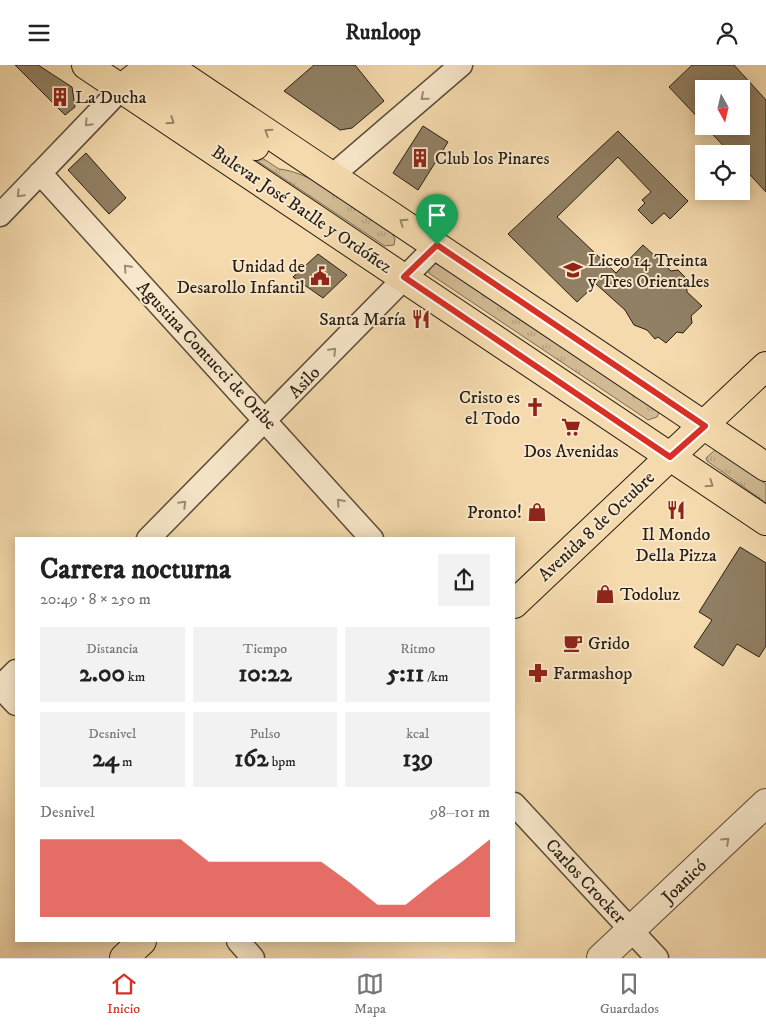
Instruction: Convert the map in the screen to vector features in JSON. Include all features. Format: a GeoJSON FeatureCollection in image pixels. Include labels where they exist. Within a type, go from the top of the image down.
{"type":"FeatureCollection","features":[{"type":"Feature","properties":{"kind":"main road","name":"Bulevar José Batlle y Ordóñez"},"geometry":{"type":"LineString","coordinates":[[86,65],[766,521]]}},
{"type":"Feature","properties":{"kind":"main road"},"geometry":{"type":"LineString","coordinates":[[166,65],[766,467]]}},
{"type":"Feature","properties":{"kind":"main road"},"geometry":{"type":"LineString","coordinates":[[122,89],[133,78],[142,75],[269,154],[325,170]]}},
{"type":"Feature","properties":{"kind":"main road","name":"Avenida 8 de Octubre"},"geometry":{"type":"LineString","coordinates":[[515,603],[705,426],[766,366]]}},
{"type":"Feature","properties":{"kind":"main road"},"geometry":{"type":"LineString","coordinates":[[124,958],[141,942]]}},
{"type":"Feature","properties":{"kind":"street"},"geometry":{"type":"LineString","coordinates":[[325,170],[461,65]]}},
{"type":"Feature","properties":{"kind":"street"},"geometry":{"type":"LineString","coordinates":[[0,215],[122,89]]}},
{"type":"Feature","properties":{"kind":"street","name":"Agustina Contucci de Oribe"},"geometry":{"type":"LineString","coordinates":[[40,173],[267,420],[370,537]]}},
{"type":"Feature","properties":{"kind":"street","name":"Asilo"},"geometry":{"type":"LineString","coordinates":[[150,537],[437,245]]}},
{"type":"Feature","properties":{"kind":"street"},"geometry":{"type":"LineString","coordinates":[[15,672],[0,687],[15,703]]}},
{"type":"Feature","properties":{"kind":"street","name":"Joanicó"},"geometry":{"type":"LineString","coordinates":[[601,958],[766,803]]}},
{"type":"Feature","properties":{"kind":"street","name":"Carlos Crocker"},"geometry":{"type":"LineString","coordinates":[[515,805],[657,958]]}},
{"type":"Feature","properties":{"kind":"street"},"geometry":{"type":"LineString","coordinates":[[239,942],[252,958]]}},
{"type":"Feature","properties":{"kind":"green space"},"geometry":{"type":"Polygon","coordinates":[[[154,87],[279,169],[307,177],[337,194],[392,233],[395,239],[394,245],[385,246],[151,90],[154,87]]]}},
{"type":"Feature","properties":{"kind":"green space"},"geometry":{"type":"Polygon","coordinates":[[[432,262],[449,270],[656,409],[659,412],[657,417],[648,420],[430,274],[427,271],[432,262]]]}},
{"type":"Feature","properties":{"kind":"green space"},"geometry":{"type":"Polygon","coordinates":[[[715,450],[766,484],[766,503],[707,461],[706,458],[715,450]]]}},
{"type":"Feature","properties":{"kind":"building","name":"La Ducha"},"geometry":{"type":"Polygon","coordinates":[[[15,65],[38,65],[72,87],[75,107],[65,115],[15,65]]]}},
{"type":"Feature","properties":{"kind":"building"},"geometry":{"type":"Polygon","coordinates":[[[314,65],[355,65],[384,101],[352,128],[340,130],[284,91],[314,65]]]}},
{"type":"Feature","properties":{"kind":"building"},"geometry":{"type":"Polygon","coordinates":[[[692,65],[734,65],[748,80],[695,80],[695,114],[669,87],[692,65]]]}},
{"type":"Feature","properties":{"kind":"building"},"geometry":{"type":"Polygon","coordinates":[[[750,82],[766,100],[766,192],[750,175],[750,145],[723,145],[713,135],[750,135],[750,82]]]}},
{"type":"Feature","properties":{"kind":"building","name":"Club los Pinares"},"geometry":{"type":"Polygon","coordinates":[[[423,126],[448,142],[418,190],[393,173],[423,126]]]}},
{"type":"Feature","properties":{"kind":"building"},"geometry":{"type":"Polygon","coordinates":[[[618,131],[688,201],[670,219],[664,213],[652,224],[638,210],[645,203],[642,200],[651,192],[618,157],[557,217],[616,273],[643,245],[671,271],[678,270],[686,278],[687,292],[702,306],[691,316],[692,323],[683,333],[677,332],[666,343],[658,337],[655,339],[647,330],[634,325],[625,310],[596,284],[577,302],[508,234],[618,131]]]}},
{"type":"Feature","properties":{"kind":"building"},"geometry":{"type":"Polygon","coordinates":[[[86,153],[126,198],[109,214],[68,170],[86,153]]]}},
{"type":"Feature","properties":{"kind":"building","name":"Unidad de Desarollo Infantil"},"geometry":{"type":"Polygon","coordinates":[[[318,254],[347,275],[323,298],[293,277],[318,254]]]}},
{"type":"Feature","properties":{"kind":"building"},"geometry":{"type":"Polygon","coordinates":[[[740,547],[766,563],[766,646],[759,657],[737,644],[723,666],[694,647],[712,620],[699,612],[740,547]]]}},
{"type":"Feature","properties":{"kind":"place","name":"La Ducha"},"geometry":{"type":"Point","coordinates":[60,97]}},
{"type":"Feature","properties":{"kind":"place","name":"Club los Pinares"},"geometry":{"type":"Point","coordinates":[420,158]}},
{"type":"Feature","properties":{"kind":"place","name":"Liceo 14 Treinta y Tres Orientales"},"geometry":{"type":"Point","coordinates":[573,270]}},
{"type":"Feature","properties":{"kind":"place","name":"Unidad de Desarollo Infantil"},"geometry":{"type":"Point","coordinates":[320,276]}},
{"type":"Feature","properties":{"kind":"place","name":"Santa María"},"geometry":{"type":"Point","coordinates":[421,319]}},
{"type":"Feature","properties":{"kind":"place","name":"Cristo es el Todo"},"geometry":{"type":"Point","coordinates":[535,407]}},
{"type":"Feature","properties":{"kind":"place","name":"Dos Avenidas"},"geometry":{"type":"Point","coordinates":[571,427]}},
{"type":"Feature","properties":{"kind":"place","name":"Il Mondo Della Pizza"},"geometry":{"type":"Point","coordinates":[676,510]}},
{"type":"Feature","properties":{"kind":"place","name":"Pronto!"},"geometry":{"type":"Point","coordinates":[537,512]}},
{"type":"Feature","properties":{"kind":"place","name":"Todoluz"},"geometry":{"type":"Point","coordinates":[605,594]}},
{"type":"Feature","properties":{"kind":"place","name":"Grido"},"geometry":{"type":"Point","coordinates":[573,643]}},
{"type":"Feature","properties":{"kind":"place","name":"Farmashop"},"geometry":{"type":"Point","coordinates":[538,673]}},
{"type":"Feature","properties":{"kind":"route"},"geometry":{"type":"LineString","coordinates":[[437,245],[597,353],[705,426],[670,457],[404,277],[437,245]]}}]}
